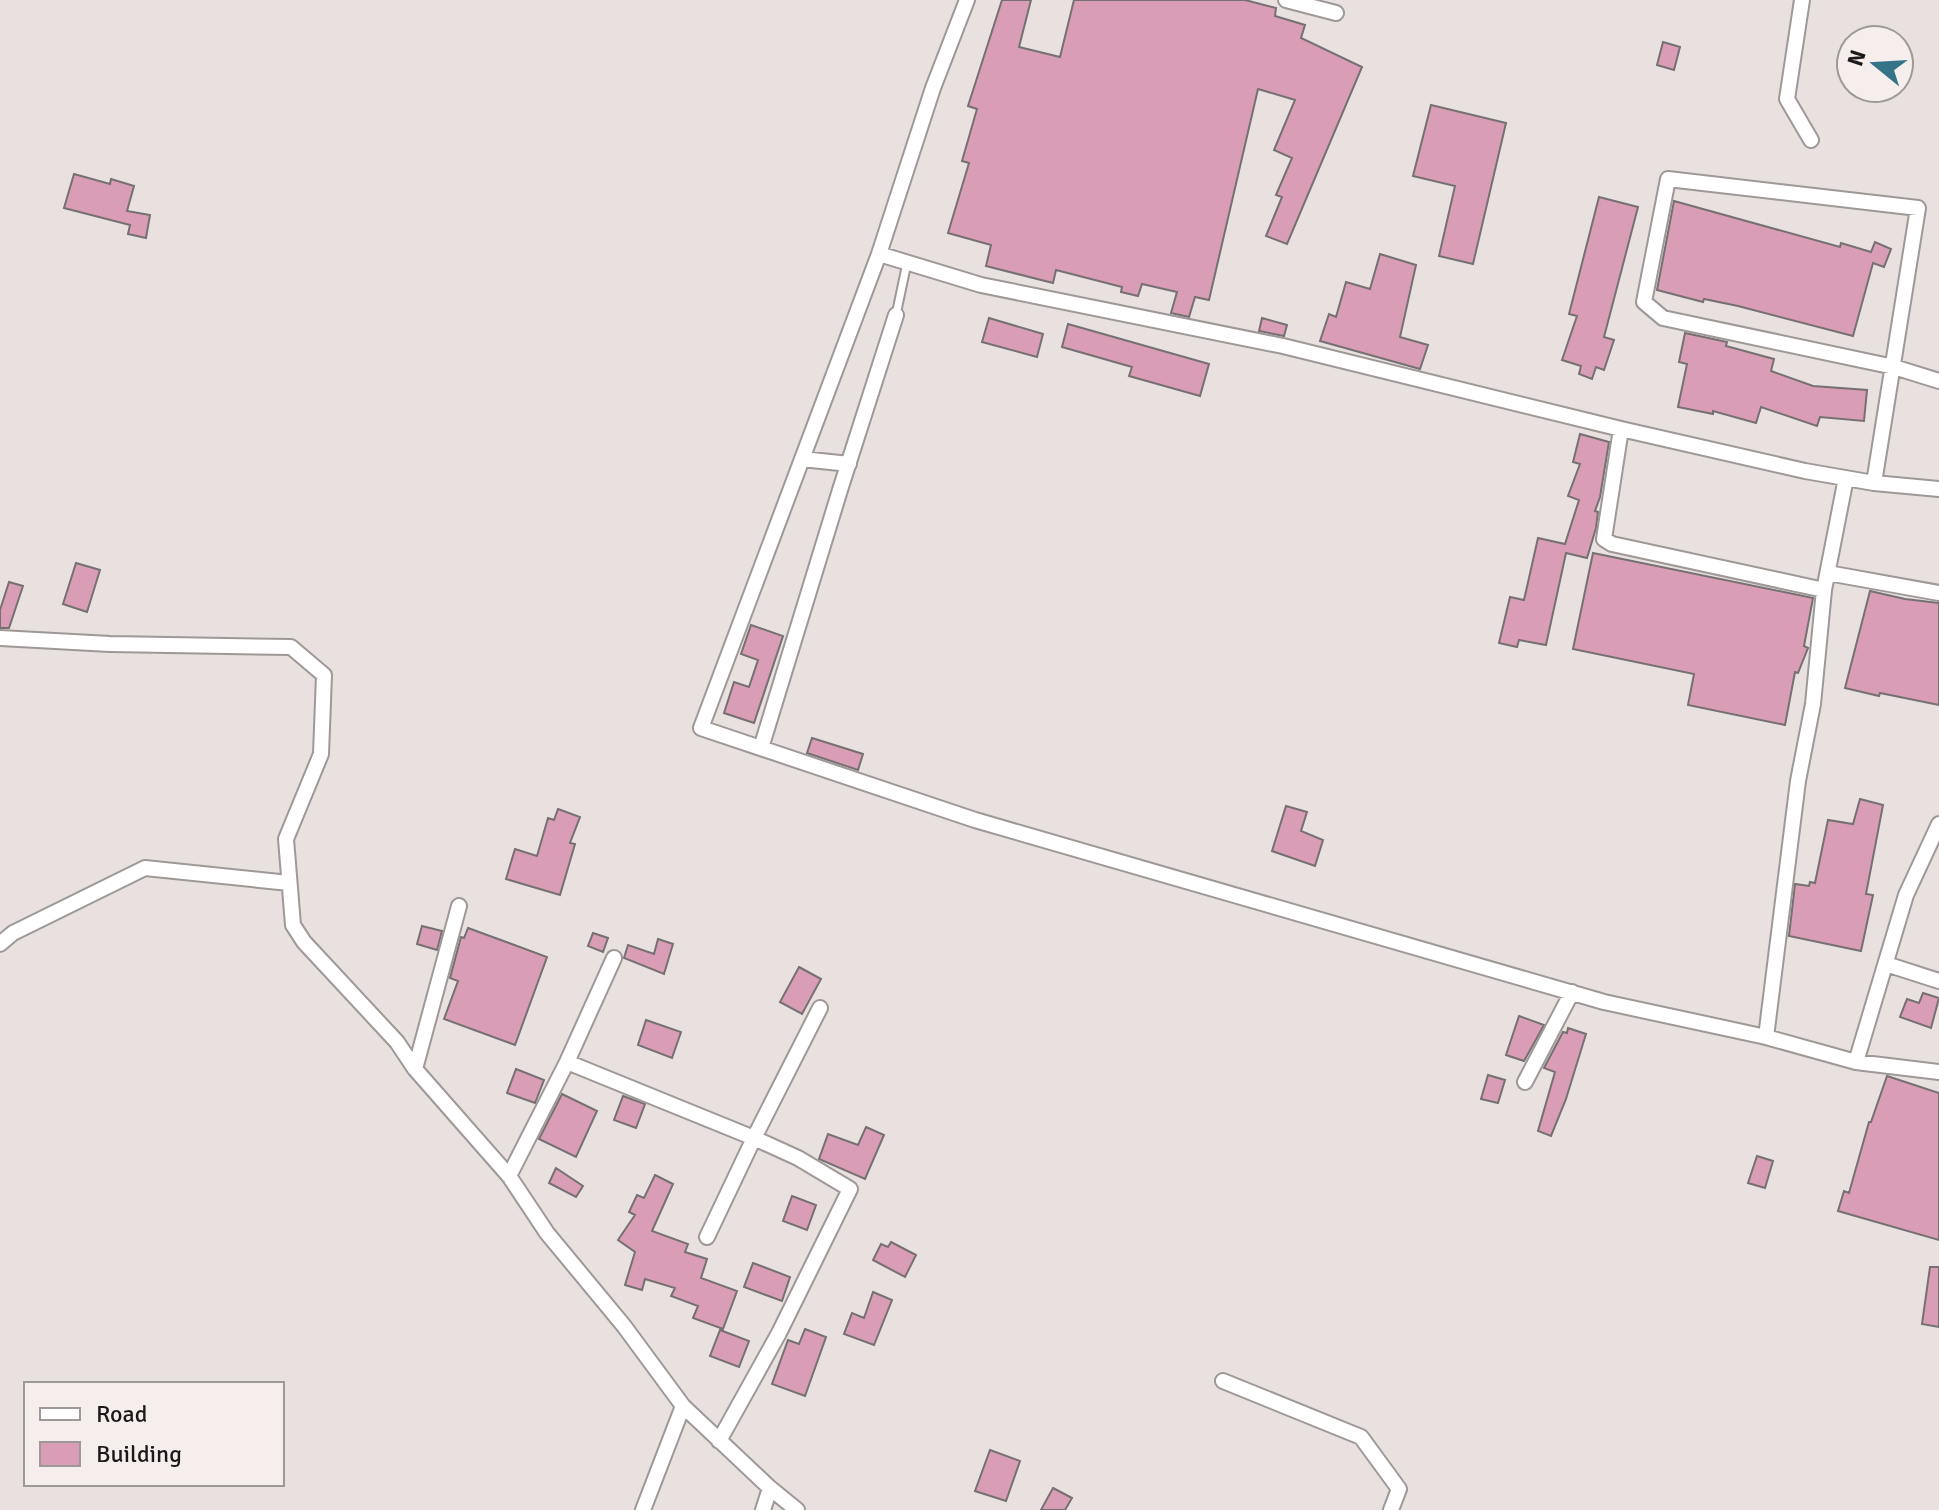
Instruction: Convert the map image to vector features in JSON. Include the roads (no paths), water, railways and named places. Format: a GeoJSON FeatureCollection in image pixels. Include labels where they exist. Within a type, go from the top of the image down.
{"type":"FeatureCollection","features":[{"type":"Feature","properties":{"kind":"street"},"geometry":{"type":"LineString","coordinates":[[967,0],[933,88],[879,254],[701,728],[975,820],[1604,1002],[1766,1037],[1856,1062],[1939,1072]]}},
{"type":"Feature","properties":{"kind":"street"},"geometry":{"type":"LineString","coordinates":[[1286,0],[1336,13]]}},
{"type":"Feature","properties":{"kind":"street"},"geometry":{"type":"LineString","coordinates":[[1802,0],[1787,99],[1811,140]]}},
{"type":"Feature","properties":{"kind":"street"},"geometry":{"type":"LineString","coordinates":[[1874,483],[1894,367],[1918,208],[1668,179],[1644,302],[1663,318],[1894,367],[1939,381]]}},
{"type":"Feature","properties":{"kind":"street"},"geometry":{"type":"LineString","coordinates":[[879,254],[981,285],[1283,346],[1621,429],[1846,478],[1939,489]]}},
{"type":"Feature","properties":{"kind":"street"},"geometry":{"type":"LineString","coordinates":[[761,748],[896,315]]}},
{"type":"Feature","properties":{"kind":"street"},"geometry":{"type":"LineString","coordinates":[[1621,429],[1604,539],[1612,544],[1824,590]]}},
{"type":"Feature","properties":{"kind":"street"},"geometry":{"type":"LineString","coordinates":[[802,459],[849,464]]}},
{"type":"Feature","properties":{"kind":"street"},"geometry":{"type":"LineString","coordinates":[[1766,1037],[1798,781],[1813,704],[1824,590],[1846,478]]}},
{"type":"Feature","properties":{"kind":"street"},"geometry":{"type":"LineString","coordinates":[[1828,573],[1939,593]]}},
{"type":"Feature","properties":{"kind":"street"},"geometry":{"type":"LineString","coordinates":[[0,638],[110,644],[291,647],[324,675],[321,754],[286,839],[293,925],[304,942],[397,1042],[415,1069],[509,1176],[547,1233],[624,1326],[683,1406],[797,1510]]}},
{"type":"Feature","properties":{"kind":"street"},"geometry":{"type":"LineString","coordinates":[[1856,1062],[1906,895],[1932,854],[1939,824]]}},
{"type":"Feature","properties":{"kind":"street"},"geometry":{"type":"LineString","coordinates":[[0,944],[13,933],[145,868],[289,883]]}},
{"type":"Feature","properties":{"kind":"street"},"geometry":{"type":"LineString","coordinates":[[415,1069],[459,906]]}},
{"type":"Feature","properties":{"kind":"street"},"geometry":{"type":"LineString","coordinates":[[509,1176],[567,1062],[614,958]]}},
{"type":"Feature","properties":{"kind":"street"},"geometry":{"type":"LineString","coordinates":[[1886,964],[1939,981]]}},
{"type":"Feature","properties":{"kind":"street"},"geometry":{"type":"LineString","coordinates":[[1525,1082],[1572,992]]}},
{"type":"Feature","properties":{"kind":"street"},"geometry":{"type":"LineString","coordinates":[[707,1237],[820,1008]]}},
{"type":"Feature","properties":{"kind":"street"},"geometry":{"type":"LineString","coordinates":[[567,1062],[754,1138],[811,1165],[850,1189],[779,1333],[719,1441]]}},
{"type":"Feature","properties":{"kind":"street"},"geometry":{"type":"LineString","coordinates":[[1223,1381],[1361,1437],[1399,1489],[1391,1510]]}},
{"type":"Feature","properties":{"kind":"street"},"geometry":{"type":"LineString","coordinates":[[643,1510],[683,1406]]}},
{"type":"Feature","properties":{"kind":"street"},"geometry":{"type":"LineString","coordinates":[[763,1510],[770,1488]]}},
{"type":"Feature","properties":{"kind":"lane"},"geometry":{"type":"LineString","coordinates":[[896,315],[907,263]]}}]}
